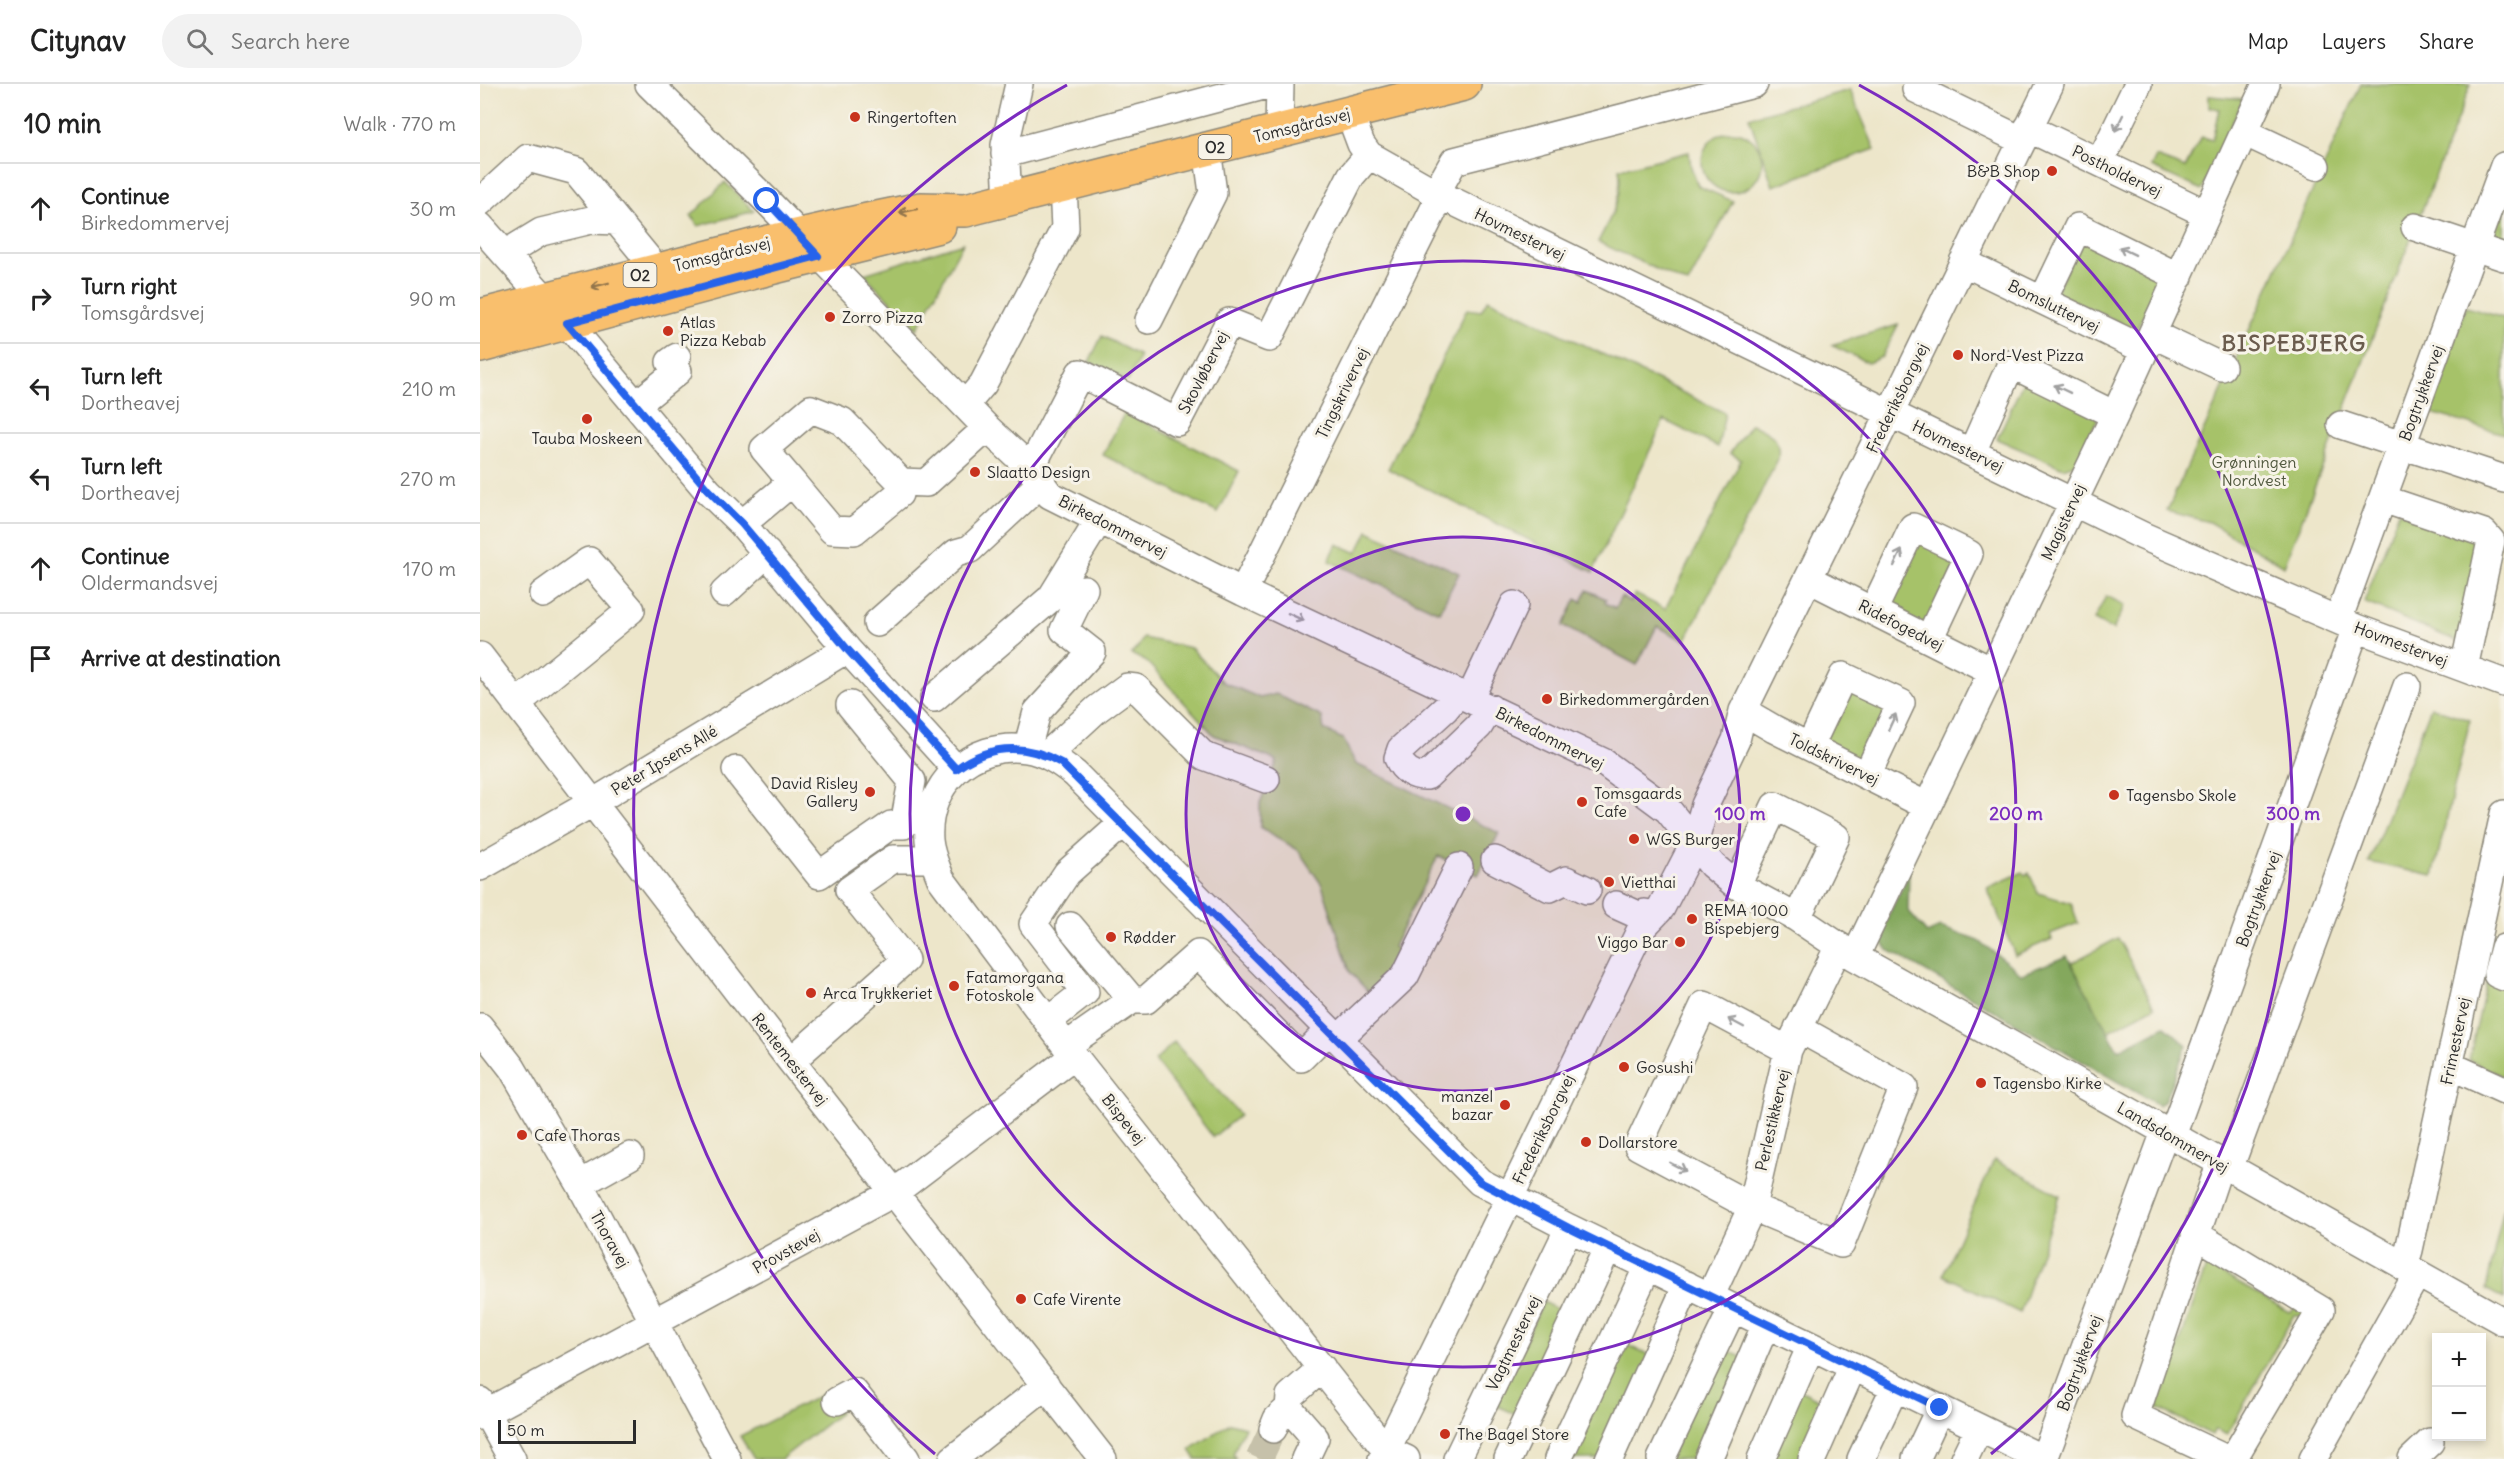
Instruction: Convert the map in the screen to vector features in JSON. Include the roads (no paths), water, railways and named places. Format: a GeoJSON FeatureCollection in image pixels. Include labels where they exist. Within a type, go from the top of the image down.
{"type":"FeatureCollection","features":[{"type":"Feature","properties":{"kind":"main road","name":"Tomsgårdsvej"},"geometry":{"type":"LineString","coordinates":[[480,316],[756,244],[809,246],[935,229],[966,210],[1464,84]]}},
{"type":"Feature","properties":{"kind":"main road","name":"Tomsgårdsvej"},"geometry":{"type":"LineString","coordinates":[[480,346],[567,323],[809,246]]}},
{"type":"Feature","properties":{"kind":"street"},"geometry":{"type":"LineString","coordinates":[[1008,200],[1005,146],[1019,84]]}},
{"type":"Feature","properties":{"kind":"street"},"geometry":{"type":"LineString","coordinates":[[1005,154],[1271,84]]}},
{"type":"Feature","properties":{"kind":"street"},"geometry":{"type":"LineString","coordinates":[[1279,131],[1280,84]]}},
{"type":"Feature","properties":{"kind":"street","name":"Tingskrivervej"},"geometry":{"type":"LineString","coordinates":[[1243,592],[1454,160],[1754,84]]}},
{"type":"Feature","properties":{"kind":"street","name":"Frederiksborgvej"},"geometry":{"type":"LineString","coordinates":[[1391,1456],[1509,1198],[1645,922],[1661,908],[1691,834],[1686,805],[1723,732],[1743,711],[2049,84]]}},
{"type":"Feature","properties":{"kind":"street"},"geometry":{"type":"LineString","coordinates":[[2100,162],[2138,84]]}},
{"type":"Feature","properties":{"kind":"street","name":"Magistervej"},"geometry":{"type":"LineString","coordinates":[[1847,952],[1927,806],[2115,415],[2141,341],[2179,277],[2266,84]]}},
{"type":"Feature","properties":{"kind":"street","name":"Birkedommervej"},"geometry":{"type":"LineString","coordinates":[[652,85],[987,428],[1035,474],[1050,495],[1243,592],[1603,762],[1668,810],[1691,834]]}},
{"type":"Feature","properties":{"kind":"street","name":"Postholdervej"},"geometry":{"type":"LineString","coordinates":[[1916,89],[2100,162],[2207,214]]}},
{"type":"Feature","properties":{"kind":"street"},"geometry":{"type":"LineString","coordinates":[[1349,112],[1369,156]]}},
{"type":"Feature","properties":{"kind":"street"},"geometry":{"type":"LineString","coordinates":[[2244,132],[2316,166]]}},
{"type":"Feature","properties":{"kind":"street"},"geometry":{"type":"LineString","coordinates":[[1149,320],[1213,193],[1207,149]]}},
{"type":"Feature","properties":{"kind":"street","name":"Hovmestervej"},"geometry":{"type":"LineString","coordinates":[[1369,156],[1438,194],[2073,502],[2347,624],[2504,683]]}},
{"type":"Feature","properties":{"kind":"street","name":"Skovløbervej"},"geometry":{"type":"LineString","coordinates":[[1035,474],[1037,456],[1080,373],[1178,422],[1229,322],[1269,338],[1351,176],[1369,156]]}},
{"type":"Feature","properties":{"kind":"street"},"geometry":{"type":"LineString","coordinates":[[480,202],[528,158],[576,171],[658,271]]}},
{"type":"Feature","properties":{"kind":"street","name":"Bogtrykkervej"},"geometry":{"type":"LineString","coordinates":[[2033,1457],[2169,1134],[2347,624],[2383,499],[2504,166]]}},
{"type":"Feature","properties":{"kind":"street"},"geometry":{"type":"LineString","coordinates":[[965,405],[983,384],[1065,228],[1063,186]]}},
{"type":"Feature","properties":{"kind":"street"},"geometry":{"type":"LineString","coordinates":[[505,254],[541,232],[591,220],[617,221]]}},
{"type":"Feature","properties":{"kind":"street"},"geometry":{"type":"LineString","coordinates":[[480,226],[545,299]]}},
{"type":"Feature","properties":{"kind":"street"},"geometry":{"type":"LineString","coordinates":[[2043,300],[2078,227],[2179,277]]}},
{"type":"Feature","properties":{"kind":"street"},"geometry":{"type":"LineString","coordinates":[[2415,227],[2504,257]]}},
{"type":"Feature","properties":{"kind":"street","name":"Bomsluttervej"},"geometry":{"type":"LineString","coordinates":[[1963,262],[2043,300],[2141,341],[2222,367]]}},
{"type":"Feature","properties":{"kind":"street"},"geometry":{"type":"LineString","coordinates":[[567,323],[708,490],[767,553],[951,774]]}},
{"type":"Feature","properties":{"kind":"street"},"geometry":{"type":"LineString","coordinates":[[636,405],[678,371],[670,362],[677,357]]}},
{"type":"Feature","properties":{"kind":"street"},"geometry":{"type":"LineString","coordinates":[[1972,452],[2011,364],[2115,415]]}},
{"type":"Feature","properties":{"kind":"street"},"geometry":{"type":"LineString","coordinates":[[901,482],[899,494],[854,531],[832,530],[764,449],[811,409],[842,421],[901,482],[927,483],[987,428]]}},
{"type":"Feature","properties":{"kind":"street"},"geometry":{"type":"LineString","coordinates":[[2341,425],[2504,479]]}},
{"type":"Feature","properties":{"kind":"street"},"geometry":{"type":"LineString","coordinates":[[877,623],[956,553],[970,549],[1035,474]]}},
{"type":"Feature","properties":{"kind":"street"},"geometry":{"type":"LineString","coordinates":[[742,524],[792,482]]}},
{"type":"Feature","properties":{"kind":"street"},"geometry":{"type":"LineString","coordinates":[[2383,499],[2484,533],[2491,541],[2464,668]]}},
{"type":"Feature","properties":{"kind":"street"},"geometry":{"type":"LineString","coordinates":[[934,698],[1051,598],[1100,520]]}},
{"type":"Feature","properties":{"kind":"street"},"geometry":{"type":"LineString","coordinates":[[1873,611],[1913,527],[1969,554],[1929,639]]}},
{"type":"Feature","properties":{"kind":"street"},"geometry":{"type":"LineString","coordinates":[[723,593],[767,553]]}},
{"type":"Feature","properties":{"kind":"street"},"geometry":{"type":"LineString","coordinates":[[516,704],[631,610],[589,561],[543,594]]}},
{"type":"Feature","properties":{"kind":"street","name":"Ridefogedvej"},"geometry":{"type":"LineString","coordinates":[[1809,579],[1992,670]]}},
{"type":"Feature","properties":{"kind":"street"},"geometry":{"type":"LineString","coordinates":[[1037,752],[1031,727],[1037,712],[1092,651],[1064,630],[1084,589]]}},
{"type":"Feature","properties":{"kind":"street"},"geometry":{"type":"LineString","coordinates":[[1473,700],[1514,605]]}},
{"type":"Feature","properties":{"kind":"street","name":"Peter Ipsens Allé"},"geometry":{"type":"LineString","coordinates":[[480,867],[594,802],[847,649]]}},
{"type":"Feature","properties":{"kind":"street","name":"Rentemestervej"},"geometry":{"type":"LineString","coordinates":[[480,656],[1103,1459]]}},
{"type":"Feature","properties":{"kind":"street"},"geometry":{"type":"LineString","coordinates":[[1810,746],[1843,676],[1901,703],[1867,775]]}},
{"type":"Feature","properties":{"kind":"street"},"geometry":{"type":"LineString","coordinates":[[2226,1459],[2135,1416],[2195,1234],[2225,1167],[2407,686]]}},
{"type":"Feature","properties":{"kind":"street"},"geometry":{"type":"LineString","coordinates":[[1037,752],[1127,687],[1136,688],[1204,756],[1266,779]]}},
{"type":"Feature","properties":{"kind":"street"},"geometry":{"type":"LineString","coordinates":[[736,770],[819,876],[891,825],[904,825],[912,781],[850,705]]}},
{"type":"Feature","properties":{"kind":"street","name":"Toldskrivervej"},"geometry":{"type":"LineString","coordinates":[[1743,711],[1927,806]]}},
{"type":"Feature","properties":{"kind":"street"},"geometry":{"type":"LineString","coordinates":[[912,781],[931,771],[951,774],[969,759],[988,751],[1007,748],[1037,752],[1075,774],[1480,1182],[1569,1228],[1940,1408],[2033,1457]]}},
{"type":"Feature","properties":{"kind":"street","name":"Bispevej"},"geometry":{"type":"LineString","coordinates":[[951,774],[934,803],[929,821],[932,859],[941,879],[1070,1051],[1391,1456]]}},
{"type":"Feature","properties":{"kind":"street"},"geometry":{"type":"LineString","coordinates":[[1743,871],[1775,806],[1836,837],[1790,914]]}},
{"type":"Feature","properties":{"kind":"street","name":"Frimestervej"},"geometry":{"type":"LineString","coordinates":[[2313,1459],[2410,1270],[2409,1250],[2450,1065],[2494,915],[2504,814]]}},
{"type":"Feature","properties":{"kind":"street"},"geometry":{"type":"LineString","coordinates":[[1047,1021],[1085,992],[1033,924],[1067,873],[1123,823]]}},
{"type":"Feature","properties":{"kind":"street","name":"Landsdommervej"},"geometry":{"type":"LineString","coordinates":[[1691,834],[1718,850],[1790,914]]}},
{"type":"Feature","properties":{"kind":"street","name":"Landsdommervej"},"geometry":{"type":"LineString","coordinates":[[1691,834],[1712,865],[1736,885],[1790,914],[1847,952],[2225,1167],[2504,1322]]}},
{"type":"Feature","properties":{"kind":"street"},"geometry":{"type":"LineString","coordinates":[[792,1061],[905,960],[849,890],[893,859],[932,859]]}},
{"type":"Feature","properties":{"kind":"street"},"geometry":{"type":"LineString","coordinates":[[1495,860],[1550,888],[1566,880],[1587,890]]}},
{"type":"Feature","properties":{"kind":"street"},"geometry":{"type":"LineString","coordinates":[[1198,954],[1301,1058],[1334,1035],[1405,976],[1459,867]]}},
{"type":"Feature","properties":{"kind":"street"},"geometry":{"type":"LineString","coordinates":[[1616,905],[1645,922]]}},
{"type":"Feature","properties":{"kind":"street","name":"Provstevej"},"geometry":{"type":"LineString","coordinates":[[482,1410],[656,1322],[895,1192],[1132,1000],[1146,1000],[1198,954],[1224,925]]}},
{"type":"Feature","properties":{"kind":"street"},"geometry":{"type":"LineString","coordinates":[[1070,926],[1132,1000]]}},
{"type":"Feature","properties":{"kind":"street"},"geometry":{"type":"LineString","coordinates":[[2504,948],[2497,974],[2504,977]]}},
{"type":"Feature","properties":{"kind":"street","name":"Perlestikkervej"},"geometry":{"type":"LineString","coordinates":[[1710,1296],[1752,1207],[1793,1039],[1847,952]]}},
{"type":"Feature","properties":{"kind":"street"},"geometry":{"type":"LineString","coordinates":[[1704,1005],[1793,1039],[1904,1087],[1841,1244],[1752,1207],[1638,1146],[1704,1005]]}},
{"type":"Feature","properties":{"kind":"street","name":"Thoravej"},"geometry":{"type":"LineString","coordinates":[[480,1027],[512,1068],[580,1184],[656,1322],[727,1459]]}},
{"type":"Feature","properties":{"kind":"street"},"geometry":{"type":"LineString","coordinates":[[2450,1065],[2504,1090]]}},
{"type":"Feature","properties":{"kind":"street"},"geometry":{"type":"LineString","coordinates":[[580,1184],[630,1156]]}},
{"type":"Feature","properties":{"kind":"street","name":"Vagtmestervej"},"geometry":{"type":"LineString","coordinates":[[1457,1459],[1569,1228]]}},
{"type":"Feature","properties":{"kind":"street"},"geometry":{"type":"LineString","coordinates":[[2195,1234],[2320,1310],[2233,1459]]}},
{"type":"Feature","properties":{"kind":"street"},"geometry":{"type":"LineString","coordinates":[[1508,1459],[1608,1247]]}},
{"type":"Feature","properties":{"kind":"street"},"geometry":{"type":"LineString","coordinates":[[1558,1459],[1648,1266]]}},
{"type":"Feature","properties":{"kind":"street"},"geometry":{"type":"LineString","coordinates":[[1609,1459],[1710,1296]]}},
{"type":"Feature","properties":{"kind":"street"},"geometry":{"type":"LineString","coordinates":[[1660,1459],[1710,1296]]}},
{"type":"Feature","properties":{"kind":"street"},"geometry":{"type":"LineString","coordinates":[[1708,1459],[1766,1324]]}},
{"type":"Feature","properties":{"kind":"street"},"geometry":{"type":"LineString","coordinates":[[1761,1459],[1811,1346]]}},
{"type":"Feature","properties":{"kind":"street"},"geometry":{"type":"LineString","coordinates":[[1812,1459],[1853,1366]]}},
{"type":"Feature","properties":{"kind":"street"},"geometry":{"type":"LineString","coordinates":[[1305,1459],[1315,1438],[1280,1419],[1290,1396],[1322,1368]]}},
{"type":"Feature","properties":{"kind":"street"},"geometry":{"type":"LineString","coordinates":[[953,1459],[1046,1385]]}},
{"type":"Feature","properties":{"kind":"street"},"geometry":{"type":"LineString","coordinates":[[1862,1459],[1895,1387]]}},
{"type":"Feature","properties":{"kind":"street"},"geometry":{"type":"LineString","coordinates":[[837,1401],[854,1392],[906,1459]]}},
{"type":"Feature","properties":{"kind":"street"},"geometry":{"type":"LineString","coordinates":[[1916,1459],[1940,1408]]}},
{"type":"Feature","properties":{"kind":"street"},"geometry":{"type":"LineString","coordinates":[[482,1410],[512,1459]]}},
{"type":"Feature","properties":{"kind":"street"},"geometry":{"type":"LineString","coordinates":[[1964,1459],[1979,1428]]}},
{"type":"Feature","properties":{"kind":"tunnel"},"geometry":{"type":"LineString","coordinates":[[1259,1459],[1273,1429]]}},
{"type":"Feature","properties":{"kind":"place","name":"Ringertoften"},"geometry":{"type":"Point","coordinates":[855,117]}},
{"type":"Feature","properties":{"kind":"place","name":"B&B Shop"},"geometry":{"type":"Point","coordinates":[2052,171]}},
{"type":"Feature","properties":{"kind":"place","name":"Zorro Pizza"},"geometry":{"type":"Point","coordinates":[830,317]}},
{"type":"Feature","properties":{"kind":"place","name":"Atlas Pizza Kebab"},"geometry":{"type":"Point","coordinates":[668,331]}},
{"type":"Feature","properties":{"kind":"place","name":"Nord-Vest Pizza"},"geometry":{"type":"Point","coordinates":[1958,355]}},
{"type":"Feature","properties":{"kind":"place","name":"Tauba Moskeen"},"geometry":{"type":"Point","coordinates":[587,419]}},
{"type":"Feature","properties":{"kind":"place","name":"Slaatto Design"},"geometry":{"type":"Point","coordinates":[975,472]}},
{"type":"Feature","properties":{"kind":"place","name":"Birkedommergården"},"geometry":{"type":"Point","coordinates":[1547,699]}},
{"type":"Feature","properties":{"kind":"place","name":"David Risley Gallery"},"geometry":{"type":"Point","coordinates":[870,792]}},
{"type":"Feature","properties":{"kind":"place","name":"Tagensbo Skole"},"geometry":{"type":"Point","coordinates":[2114,795]}},
{"type":"Feature","properties":{"kind":"place","name":"Tomsgaards Cafe"},"geometry":{"type":"Point","coordinates":[1582,802]}},
{"type":"Feature","properties":{"kind":"place","name":"WGS Burger"},"geometry":{"type":"Point","coordinates":[1634,839]}},
{"type":"Feature","properties":{"kind":"place","name":"Vietthai"},"geometry":{"type":"Point","coordinates":[1609,882]}},
{"type":"Feature","properties":{"kind":"place","name":"REMA 1000 Bispebjerg"},"geometry":{"type":"Point","coordinates":[1692,919]}},
{"type":"Feature","properties":{"kind":"place","name":"Rødder"},"geometry":{"type":"Point","coordinates":[1111,937]}},
{"type":"Feature","properties":{"kind":"place","name":"Viggo Bar"},"geometry":{"type":"Point","coordinates":[1680,942]}},
{"type":"Feature","properties":{"kind":"place","name":"Fatamorgana Fotoskole"},"geometry":{"type":"Point","coordinates":[954,986]}},
{"type":"Feature","properties":{"kind":"place","name":"Arca Trykkeriet"},"geometry":{"type":"Point","coordinates":[811,993]}},
{"type":"Feature","properties":{"kind":"place","name":"Gosushi"},"geometry":{"type":"Point","coordinates":[1624,1067]}},
{"type":"Feature","properties":{"kind":"place","name":"Tagensbo Kirke"},"geometry":{"type":"Point","coordinates":[1981,1083]}},
{"type":"Feature","properties":{"kind":"place","name":"manzel bazar"},"geometry":{"type":"Point","coordinates":[1505,1105]}},
{"type":"Feature","properties":{"kind":"place","name":"Cafe Thoras"},"geometry":{"type":"Point","coordinates":[522,1135]}},
{"type":"Feature","properties":{"kind":"place","name":"Dollarstore"},"geometry":{"type":"Point","coordinates":[1586,1142]}},
{"type":"Feature","properties":{"kind":"place","name":"Cafe Virente"},"geometry":{"type":"Point","coordinates":[1021,1299]}},
{"type":"Feature","properties":{"kind":"place","name":"The Bagel Store"},"geometry":{"type":"Point","coordinates":[1445,1434]}},
{"type":"Feature","properties":{"kind":"district","name":"BISPEBJERG"},"geometry":{"type":"Point","coordinates":[2294,343]}},
{"type":"Feature","properties":{"kind":"park label","name":"Grønningen Nordvest"},"geometry":{"type":"Point","coordinates":[2254,471]}}]}
